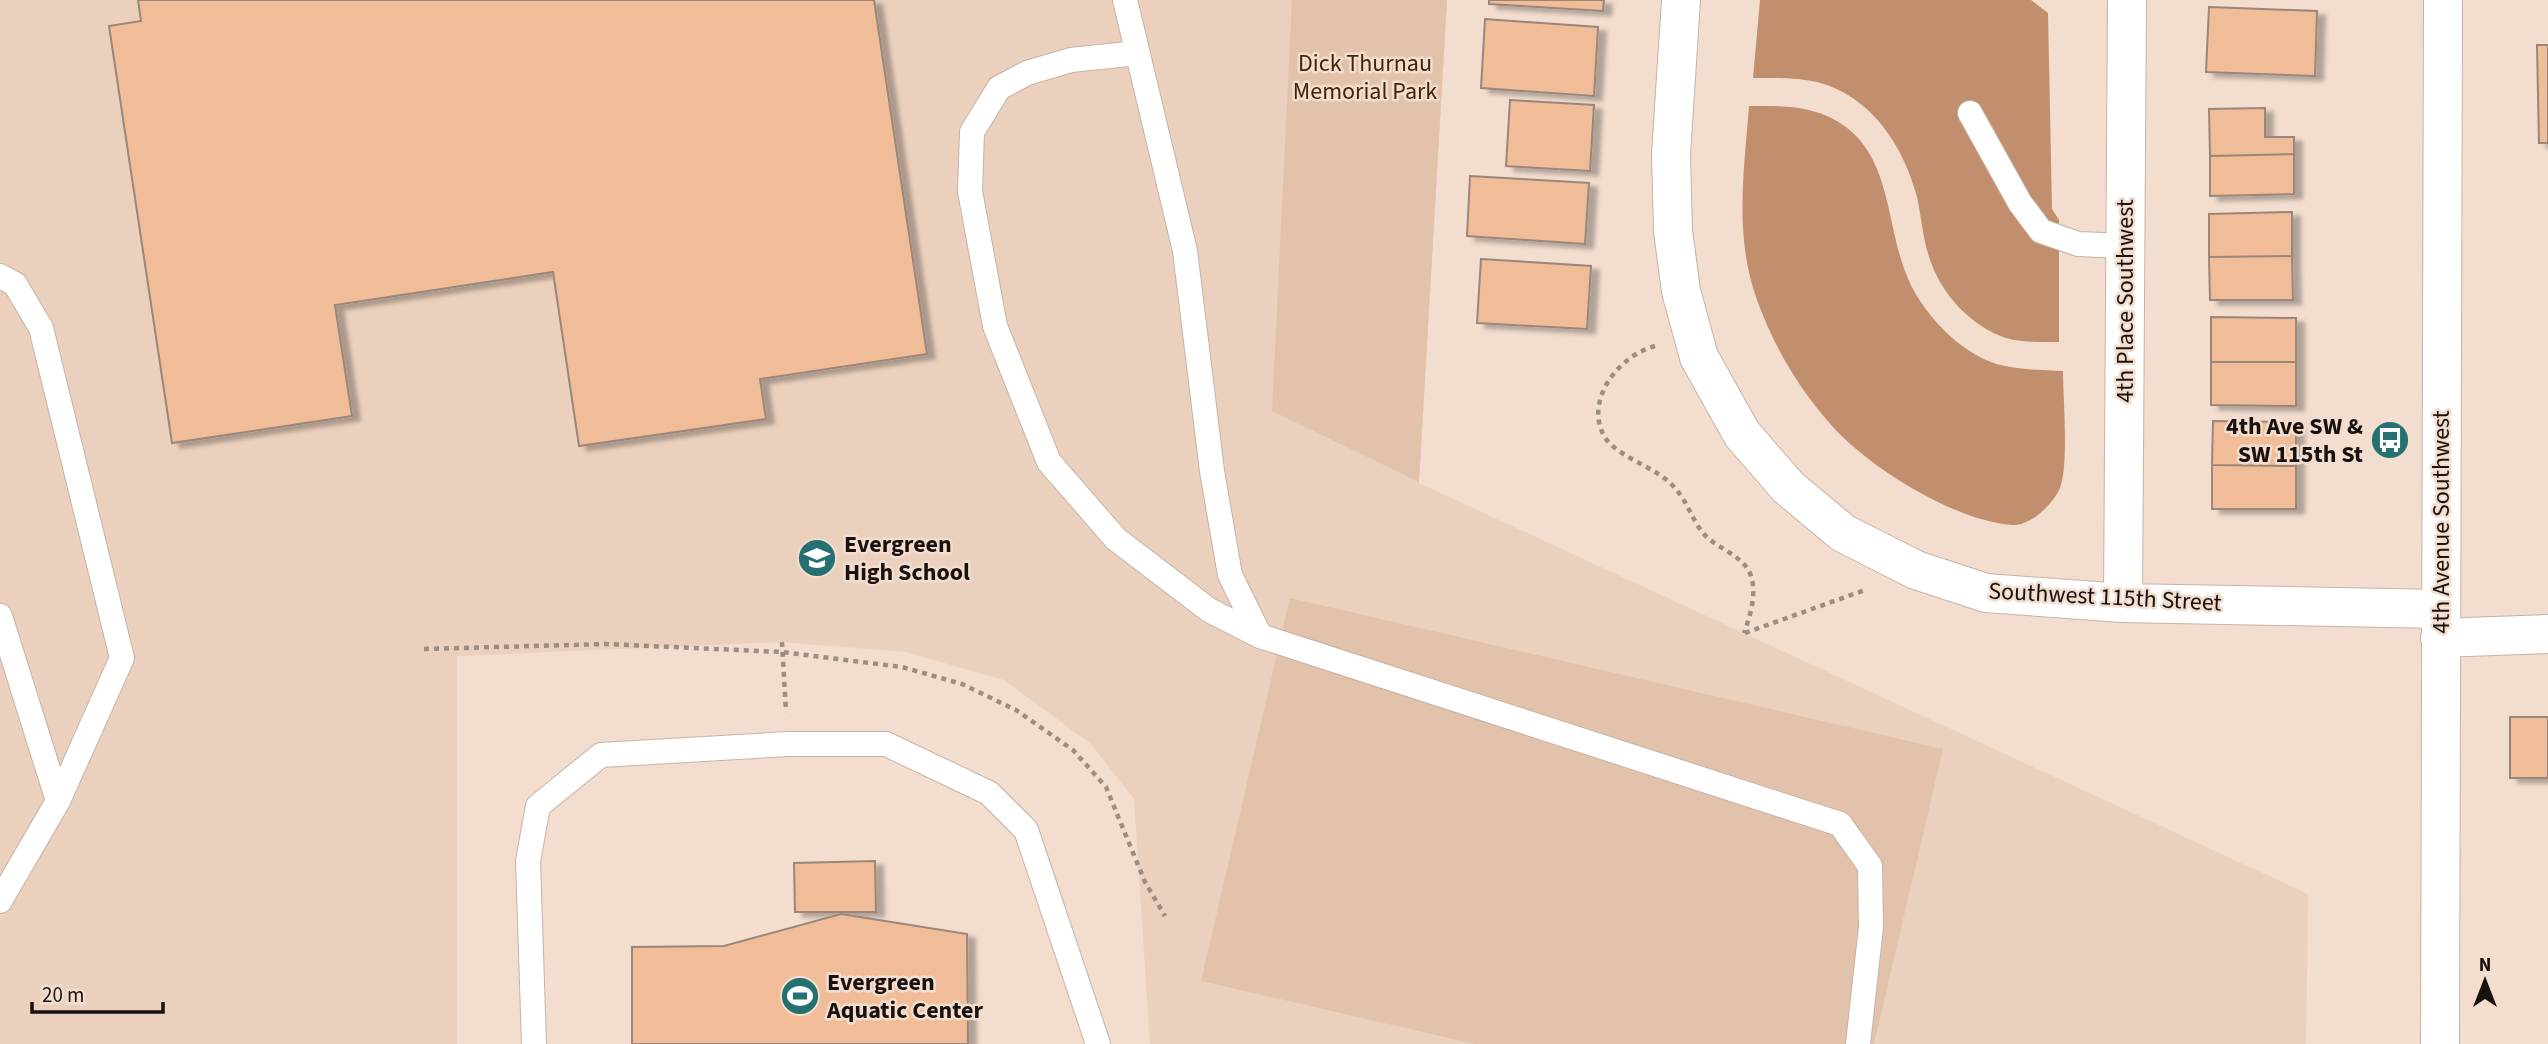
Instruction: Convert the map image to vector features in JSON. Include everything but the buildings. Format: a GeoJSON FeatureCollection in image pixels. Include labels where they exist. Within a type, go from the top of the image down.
{"type":"FeatureCollection","features":[{"type":"Feature","properties":{"kind":"street","name":"Southwest 115th Street"},"geometry":{"type":"LineString","coordinates":[[1681,0],[1671,154],[1673,230],[1681,291],[1696,346],[1742,434],[1788,487],[1843,533],[1916,570],[1986,593],[2440,623],[2548,634]]}},
{"type":"Feature","properties":{"kind":"street","name":"4th Place Southwest"},"geometry":{"type":"LineString","coordinates":[[2123,603],[2127,0]]}},
{"type":"Feature","properties":{"kind":"street","name":"4th Avenue Southwest"},"geometry":{"type":"LineString","coordinates":[[2440,1044],[2443,0]]}},
{"type":"Feature","properties":{"kind":"lane"},"geometry":{"type":"LineString","coordinates":[[1125,0],[1185,251],[1212,471],[1230,575],[1260,636]]}},
{"type":"Feature","properties":{"kind":"lane"},"geometry":{"type":"LineString","coordinates":[[1138,53],[1071,60],[1027,73],[999,88],[972,132],[970,191],[995,326],[1049,462],[1116,539],[1209,610],[1260,636],[1840,824],[1870,866],[1871,927],[1858,1044]]}},
{"type":"Feature","properties":{"kind":"lane"},"geometry":{"type":"LineString","coordinates":[[1970,113],[2020,203],[2041,231],[2078,244],[2125,246]]}},
{"type":"Feature","properties":{"kind":"lane"},"geometry":{"type":"LineString","coordinates":[[0,276],[15,284],[41,328],[122,658],[58,801],[0,901]]}},
{"type":"Feature","properties":{"kind":"lane"},"geometry":{"type":"LineString","coordinates":[[0,616],[58,801]]}},
{"type":"Feature","properties":{"kind":"lane"},"geometry":{"type":"LineString","coordinates":[[534,1044],[528,862],[538,806],[601,755],[788,744],[886,744],[989,793],[1026,830],[1098,1044]]}},
{"type":"Feature","properties":{"kind":"path"},"geometry":{"type":"LineString","coordinates":[[1696,346],[1643,349],[1611,377],[1602,391],[1598,408],[1599,422],[1614,448],[1646,465],[1668,481],[1685,499],[1704,535],[1731,552],[1751,575],[1754,596],[1744,634],[1916,570]]}},
{"type":"Feature","properties":{"kind":"path"},"geometry":{"type":"LineString","coordinates":[[782,642],[788,744]]}},
{"type":"Feature","properties":{"kind":"path"},"geometry":{"type":"LineString","coordinates":[[424,649],[606,644],[782,652],[902,667],[962,684],[1016,710],[1073,750],[1106,787],[1145,882],[1165,916]]}},
{"type":"Feature","properties":{"kind":"shaded area","name":"Evergreen High School"},"geometry":{"type":"Polygon","coordinates":[[[0,0],[1447,0],[1419,483],[2308,894],[2306,1044],[1150,1044],[1134,799],[1091,744],[1004,680],[906,652],[782,642],[457,656],[457,1044],[0,1044],[0,0]]]}},
{"type":"Feature","properties":{"kind":"shaded area"},"geometry":{"type":"Polygon","coordinates":[[[1760,0],[2031,0],[2048,13],[2052,209],[2059,220],[2059,342],[2006,338],[1971,319],[1952,299],[1937,277],[1929,257],[1917,197],[1903,159],[1882,125],[1869,111],[1836,89],[1817,82],[1753,78],[1760,0]]]}},
{"type":"Feature","properties":{"kind":"shaded area"},"geometry":{"type":"Polygon","coordinates":[[[1749,106],[1808,110],[1827,116],[1848,129],[1864,146],[1875,165],[1907,276],[1920,301],[1937,323],[1962,346],[1990,362],[2019,368],[2063,371],[2063,478],[2052,501],[2034,518],[2012,525],[1989,521],[1965,514],[1915,490],[1849,443],[1798,383],[1757,300],[1745,252],[1742,204],[1749,106]]]}},
{"type":"Feature","properties":{"kind":"green space","name":"Dick Thurnau Memorial Park"},"geometry":{"type":"Polygon","coordinates":[[[1292,0],[1447,0],[1419,482],[1272,411],[1292,0]]]}},
{"type":"Feature","properties":{"kind":"green space"},"geometry":{"type":"Polygon","coordinates":[[[1290,598],[1943,749],[1874,1044],[1475,1044],[1201,981],[1290,598]]]}},
{"type":"Feature","properties":{"kind":"place","name":"4th Ave SW & SW 115th St"},"geometry":{"type":"Point","coordinates":[2390,440]}},
{"type":"Feature","properties":{"kind":"place","name":"Evergreen High School"},"geometry":{"type":"Point","coordinates":[817,558]}},
{"type":"Feature","properties":{"kind":"place","name":"Evergreen Aquatic Center"},"geometry":{"type":"Point","coordinates":[800,996]}}]}
